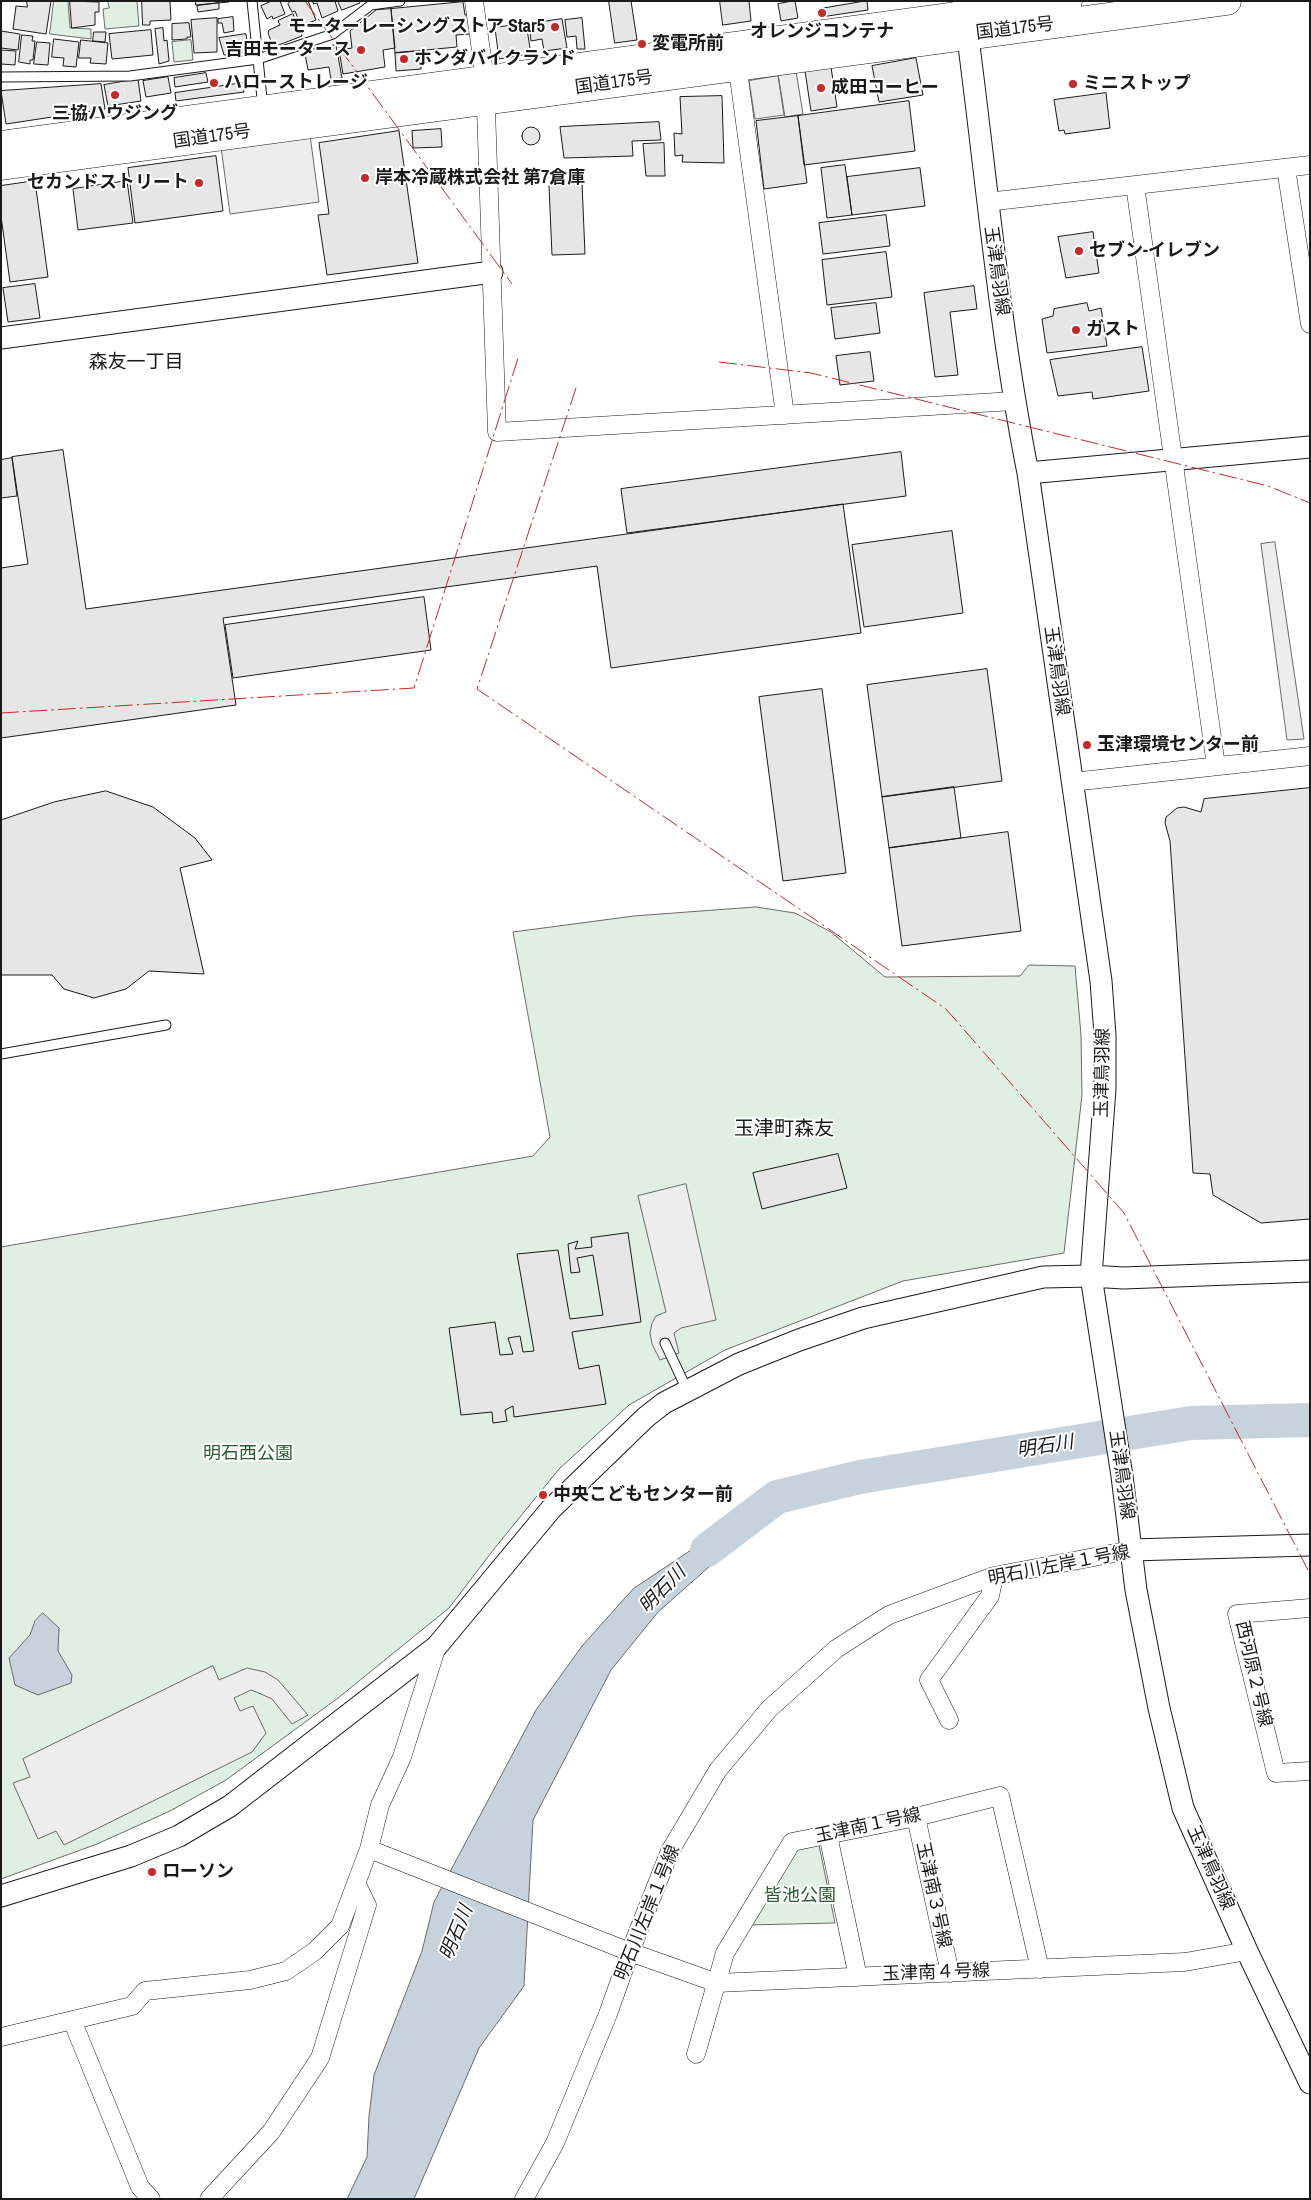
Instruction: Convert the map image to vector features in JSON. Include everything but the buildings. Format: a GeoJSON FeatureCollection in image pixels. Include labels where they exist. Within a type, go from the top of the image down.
{"type":"FeatureCollection","features":[{"type":"Feature","properties":{"kind":"highway","name":"国道175号"},"geometry":{"type":"LineString","coordinates":[[1,166],[264,120],[736,56],[1068,1]]}},
{"type":"Feature","properties":{"kind":"highway","name":"国道175号"},"geometry":{"type":"LineString","coordinates":[[965,17],[1227,1]]}},
{"type":"Feature","properties":{"kind":"highway","name":"国道175号"},"geometry":{"type":"LineString","coordinates":[[1,145],[264,120]]}},
{"type":"Feature","properties":{"kind":"street"},"geometry":{"type":"LineString","coordinates":[[474,1],[486,90],[497,432],[1014,401]]}},
{"type":"Feature","properties":{"kind":"street","name":"玉津鳥羽線"},"geometry":{"type":"LineString","coordinates":[[965,17],[987,202],[1014,401],[1028,473],[1101,981],[1105,1035],[1104,1089],[1091,1276],[1122,1476],[1136,1590],[1158,1708],[1184,1808],[1247,1951],[1310,2084]]}},
{"type":"Feature","properties":{"kind":"street"},"geometry":{"type":"LineString","coordinates":[[736,56],[785,414]]}},
{"type":"Feature","properties":{"kind":"street"},"geometry":{"type":"LineString","coordinates":[[987,202],[1310,165]]}},
{"type":"Feature","properties":{"kind":"street"},"geometry":{"type":"LineString","coordinates":[[1286,168],[1310,324]]}},
{"type":"Feature","properties":{"kind":"street"},"geometry":{"type":"LineString","coordinates":[[1135,186],[1216,766]]}},
{"type":"Feature","properties":{"kind":"street"},"geometry":{"type":"LineString","coordinates":[[1,338],[492,272]]}},
{"type":"Feature","properties":{"kind":"street"},"geometry":{"type":"LineString","coordinates":[[1028,473],[1310,447]]}},
{"type":"Feature","properties":{"kind":"street"},"geometry":{"type":"LineString","coordinates":[[1072,782],[1310,756]]}},
{"type":"Feature","properties":{"kind":"street"},"geometry":{"type":"LineString","coordinates":[[1,1896],[131,1856],[179,1836],[230,1806],[437,1646],[550,1509],[646,1417],[664,1403],[748,1361],[863,1318],[1043,1277],[1091,1276],[1123,1278],[1310,1271]]}},
{"type":"Feature","properties":{"kind":"street","name":"明石川左岸１号線"},"geometry":{"type":"LineString","coordinates":[[524,2199],[555,2143],[608,2014],[630,1952],[670,1852],[718,1770],[769,1709],[836,1649],[889,1615],[994,1576],[1131,1550],[1310,1546]]}},
{"type":"Feature","properties":{"kind":"street"},"geometry":{"type":"LineString","coordinates":[[949,1720],[929,1680],[990,1596],[994,1576]]}},
{"type":"Feature","properties":{"kind":"street","name":"西河原２号線"},"geometry":{"type":"LineString","coordinates":[[1310,1608],[1237,1614],[1276,1773],[1310,1772]]}},
{"type":"Feature","properties":{"kind":"street"},"geometry":{"type":"LineString","coordinates":[[1,2037],[132,2006],[145,1991],[250,1980],[286,1971],[315,1951],[340,1926],[369,1850],[380,1805],[402,1757],[437,1646]]}},
{"type":"Feature","properties":{"kind":"street","name":"玉津南１号線"},"geometry":{"type":"LineString","coordinates":[[696,2054],[725,1953],[792,1842],[916,1817],[1000,1796],[1040,1969]]}},
{"type":"Feature","properties":{"kind":"street","name":"玉津南３号線"},"geometry":{"type":"LineString","coordinates":[[916,1817],[950,1973]]}},
{"type":"Feature","properties":{"kind":"street"},"geometry":{"type":"LineString","coordinates":[[828,1835],[858,1977]]}},
{"type":"Feature","properties":{"kind":"street","name":"玉津南４号線"},"geometry":{"type":"LineString","coordinates":[[369,1850],[630,1952],[717,1983],[1185,1962],[1247,1951]]}},
{"type":"Feature","properties":{"kind":"street"},"geometry":{"type":"LineString","coordinates":[[209,2199],[272,2132],[320,2058],[367,1905],[356,1883]]}},
{"type":"Feature","properties":{"kind":"street"},"geometry":{"type":"LineString","coordinates":[[72,2020],[140,2187],[151,2199]]}},
{"type":"Feature","properties":{"kind":"lane"},"geometry":{"type":"LineString","coordinates":[[252,1],[264,120]]}},
{"type":"Feature","properties":{"kind":"lane"},"geometry":{"type":"LineString","coordinates":[[1,77],[130,76],[258,59],[332,34],[372,5],[400,1]]}},
{"type":"Feature","properties":{"kind":"lane"},"geometry":{"type":"LineString","coordinates":[[1,1054],[166,1025]]}},
{"type":"Feature","properties":{"kind":"lane"},"geometry":{"type":"LineString","coordinates":[[665,1343],[687,1391]]}},
{"type":"Feature","properties":{"kind":"green space"},"geometry":{"type":"Polygon","coordinates":[[[54,1],[68,1],[70,28],[91,29],[91,39],[50,34],[54,1]]]}},
{"type":"Feature","properties":{"kind":"green space"},"geometry":{"type":"Polygon","coordinates":[[[108,1],[137,1],[139,26],[105,29],[103,9],[109,8],[108,1]]]}},
{"type":"Feature","properties":{"kind":"green space"},"geometry":{"type":"Polygon","coordinates":[[[191,40],[193,60],[174,62],[172,42],[191,40]]]}},
{"type":"Feature","properties":{"kind":"green space","name":"明石西公園"},"geometry":{"type":"Polygon","coordinates":[[[756,907],[795,913],[831,932],[885,977],[1020,976],[1029,965],[1075,966],[1081,1035],[1082,1095],[1064,1253],[903,1281],[725,1350],[629,1405],[559,1469],[449,1608],[338,1698],[226,1780],[170,1811],[97,1844],[1,1879],[1,1247],[533,1156],[550,1137],[513,932],[634,916],[756,907]]]}},
{"type":"Feature","properties":{"kind":"green space","name":"皆池公園"},"geometry":{"type":"Polygon","coordinates":[[[800,1844],[819,1845],[835,1923],[748,1925],[800,1844]]]}},
{"type":"Feature","properties":{"kind":"shaded area"},"geometry":{"type":"Polygon","coordinates":[[[796,71],[803,114],[785,117],[778,74],[796,71]]]}},
{"type":"Feature","properties":{"kind":"shaded area"},"geometry":{"type":"Polygon","coordinates":[[[778,76],[784,115],[755,119],[749,81],[778,76]]]}},
{"type":"Feature","properties":{"kind":"shaded area"},"geometry":{"type":"Polygon","coordinates":[[[310,135],[319,202],[230,214],[221,147],[310,135]]]}},
{"type":"Feature","properties":{"kind":"shaded area"},"geometry":{"type":"Polygon","coordinates":[[[1275,542],[1304,739],[1287,740],[1261,544],[1275,542]]]}},
{"type":"Feature","properties":{"kind":"shaded area"},"geometry":{"type":"Polygon","coordinates":[[[686,1184],[716,1320],[681,1328],[674,1333],[679,1353],[660,1360],[652,1344],[650,1333],[656,1316],[666,1312],[638,1196],[686,1184]]]}},
{"type":"Feature","properties":{"kind":"shaded area"},"geometry":{"type":"Polygon","coordinates":[[[213,1666],[219,1680],[247,1668],[265,1672],[278,1680],[308,1715],[292,1724],[272,1699],[251,1690],[234,1698],[240,1711],[253,1706],[266,1733],[252,1752],[64,1845],[56,1831],[38,1839],[13,1783],[30,1777],[23,1759],[213,1666]]]}},
{"type":"Feature","properties":{"kind":"water"},"geometry":{"type":"Polygon","coordinates":[[[754,1508],[719,1558],[658,1612],[611,1670],[533,1820],[524,1986],[479,2048],[414,2199],[347,2199],[367,2157],[374,2075],[422,1951],[434,1902],[536,1710],[582,1646],[633,1589],[754,1508]]]}},
{"type":"Feature","properties":{"kind":"water"},"geometry":{"type":"Polygon","coordinates":[[[43,1613],[59,1628],[58,1651],[72,1675],[71,1683],[38,1695],[15,1685],[9,1658],[30,1635],[35,1621],[43,1613]]]}},
{"type":"Feature","properties":{"kind":"waterway","name":"明石川"},"geometry":{"type":"LineString","coordinates":[[707,1550],[777,1497],[860,1477],[1191,1423],[1310,1420]]}},
{"type":"Feature","properties":{"kind":"power"},"geometry":{"type":"LineString","coordinates":[[305,1],[512,284]]}},
{"type":"Feature","properties":{"kind":"power"},"geometry":{"type":"LineString","coordinates":[[1,713],[414,688],[519,355]]}},
{"type":"Feature","properties":{"kind":"power"},"geometry":{"type":"LineString","coordinates":[[719,362],[811,373],[1268,486],[1310,503]]}},
{"type":"Feature","properties":{"kind":"power"},"geometry":{"type":"LineString","coordinates":[[576,388],[477,689],[946,1009],[1124,1213],[1310,1574]]}},
{"type":"Feature","properties":{"kind":"place","name":"オレンジコンテナ"},"geometry":{"type":"Point","coordinates":[822,13]}},
{"type":"Feature","properties":{"kind":"place","name":"モーターレーシングストア Star5"},"geometry":{"type":"Point","coordinates":[555,27]}},
{"type":"Feature","properties":{"kind":"place","name":"変電所前"},"geometry":{"type":"Point","coordinates":[642,44]}},
{"type":"Feature","properties":{"kind":"place","name":"吉田モータース"},"geometry":{"type":"Point","coordinates":[361,50]}},
{"type":"Feature","properties":{"kind":"place","name":"ホンダバイクランド"},"geometry":{"type":"Point","coordinates":[404,59]}},
{"type":"Feature","properties":{"kind":"place","name":"ハローストレージ"},"geometry":{"type":"Point","coordinates":[214,83]}},
{"type":"Feature","properties":{"kind":"place","name":"ミニストップ"},"geometry":{"type":"Point","coordinates":[1073,84]}},
{"type":"Feature","properties":{"kind":"place","name":"成田コーヒー"},"geometry":{"type":"Point","coordinates":[821,88]}},
{"type":"Feature","properties":{"kind":"place","name":"三協ハウジング"},"geometry":{"type":"Point","coordinates":[115,95]}},
{"type":"Feature","properties":{"kind":"place","name":"岸本冷蔵株式会社 第7倉庫"},"geometry":{"type":"Point","coordinates":[365,178]}},
{"type":"Feature","properties":{"kind":"place","name":"セカンドストリート"},"geometry":{"type":"Point","coordinates":[199,183]}},
{"type":"Feature","properties":{"kind":"place","name":"セブン-イレブン"},"geometry":{"type":"Point","coordinates":[1079,251]}},
{"type":"Feature","properties":{"kind":"place","name":"ガスト"},"geometry":{"type":"Point","coordinates":[1076,330]}},
{"type":"Feature","properties":{"kind":"place","name":"玉津環境センター前"},"geometry":{"type":"Point","coordinates":[1087,745]}},
{"type":"Feature","properties":{"kind":"place","name":"中央こどもセンター前"},"geometry":{"type":"Point","coordinates":[543,1495]}},
{"type":"Feature","properties":{"kind":"place","name":"ローソン"},"geometry":{"type":"Point","coordinates":[152,1872]}},
{"type":"Feature","properties":{"kind":"district","name":"森友一丁目"},"geometry":{"type":"Point","coordinates":[136,363]}},
{"type":"Feature","properties":{"kind":"district","name":"玉津町森友"},"geometry":{"type":"Point","coordinates":[784,1130]}}]}
